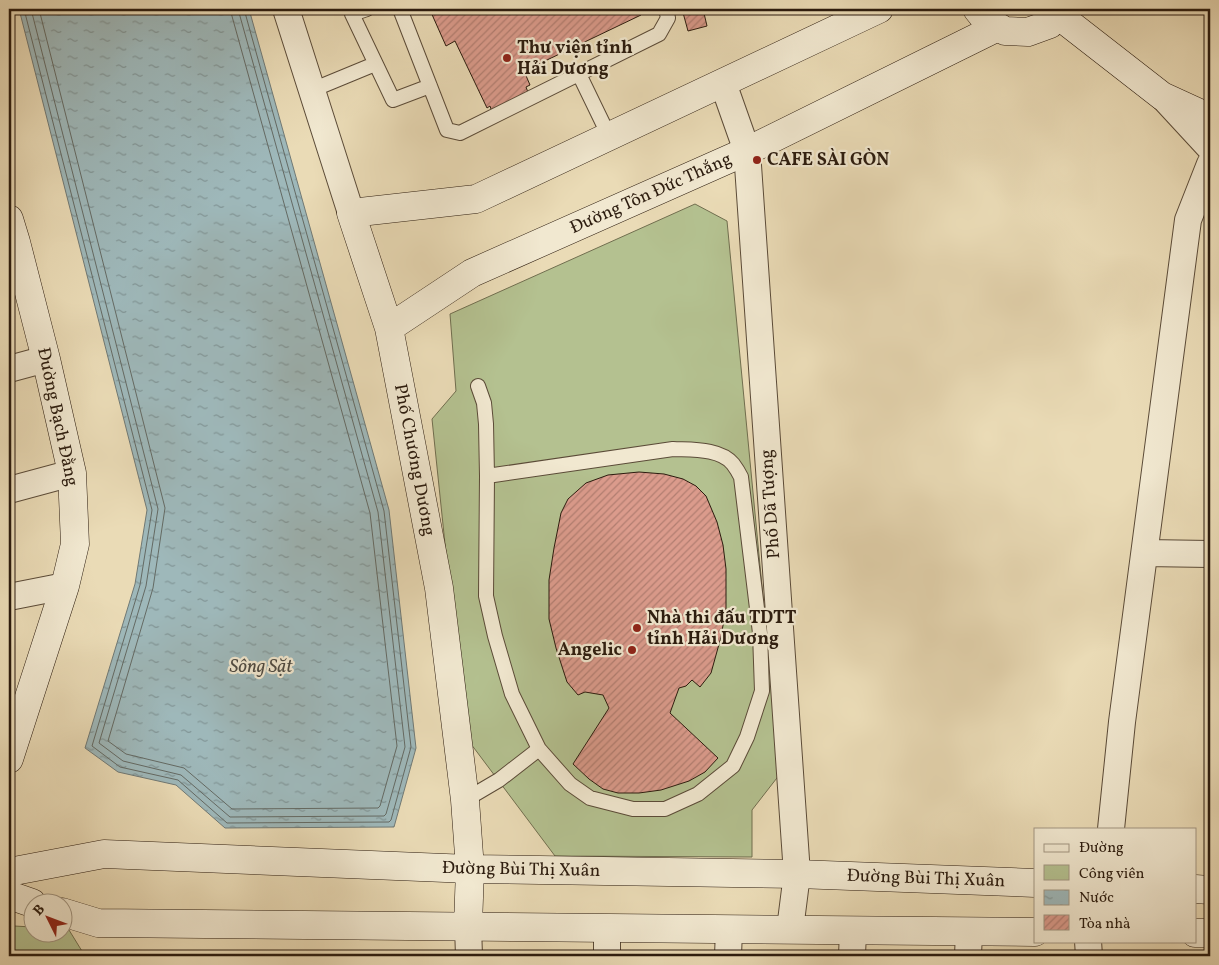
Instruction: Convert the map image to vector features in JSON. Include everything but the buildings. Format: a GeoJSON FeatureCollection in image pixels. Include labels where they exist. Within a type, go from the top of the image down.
{"type":"FeatureCollection","features":[{"type":"Feature","properties":{"kind":"street","name":"Phố Chương Dương"},"geometry":{"type":"LineString","coordinates":[[286,9],[350,213],[389,328],[438,588],[465,800],[470,869],[468,926]]}},
{"type":"Feature","properties":{"kind":"street"},"geometry":{"type":"LineString","coordinates":[[350,213],[476,199],[879,9]]}},
{"type":"Feature","properties":{"kind":"street"},"geometry":{"type":"LineString","coordinates":[[978,9],[985,19],[1005,31],[1028,32],[1050,24],[1061,12],[1162,96],[1210,148]]}},
{"type":"Feature","properties":{"kind":"street","name":"Đường Tôn Đức Thắng"},"geometry":{"type":"LineString","coordinates":[[389,328],[472,273],[747,151],[998,27]]}},
{"type":"Feature","properties":{"kind":"street","name":"Phố Dã Tượng"},"geometry":{"type":"LineString","coordinates":[[723,82],[747,151],[797,874],[790,929]]}},
{"type":"Feature","properties":{"kind":"street"},"geometry":{"type":"LineString","coordinates":[[1162,96],[1210,118]]}},
{"type":"Feature","properties":{"kind":"street"},"geometry":{"type":"LineString","coordinates":[[1111,828],[1122,722],[1188,220],[1210,164]]}},
{"type":"Feature","properties":{"kind":"street","name":"Đường Bạch Đằng"},"geometry":{"type":"LineString","coordinates":[[9,759],[65,586],[75,544],[72,473],[46,359],[11,235]]}},
{"type":"Feature","properties":{"kind":"street"},"geometry":{"type":"LineString","coordinates":[[9,369],[46,359]]}},
{"type":"Feature","properties":{"kind":"street"},"geometry":{"type":"LineString","coordinates":[[9,490],[72,473]]}},
{"type":"Feature","properties":{"kind":"street"},"geometry":{"type":"LineString","coordinates":[[1145,553],[1210,554]]}},
{"type":"Feature","properties":{"kind":"street"},"geometry":{"type":"LineString","coordinates":[[9,597],[65,586]]}},
{"type":"Feature","properties":{"kind":"street","name":"Đường Bùi Thị Xuân"},"geometry":{"type":"LineString","coordinates":[[9,872],[104,854],[470,869],[797,874],[1034,883]]}},
{"type":"Feature","properties":{"kind":"street"},"geometry":{"type":"LineString","coordinates":[[1196,889],[1210,890]]}},
{"type":"Feature","properties":{"kind":"street"},"geometry":{"type":"LineString","coordinates":[[9,895],[22,900]]}},
{"type":"Feature","properties":{"kind":"street"},"geometry":{"type":"LineString","coordinates":[[72,915],[98,923],[790,929],[852,943],[969,944],[1034,932]]}},
{"type":"Feature","properties":{"kind":"street"},"geometry":{"type":"LineString","coordinates":[[468,926],[469,956]]}},
{"type":"Feature","properties":{"kind":"street"},"geometry":{"type":"LineString","coordinates":[[607,928],[607,956]]}},
{"type":"Feature","properties":{"kind":"street"},"geometry":{"type":"LineString","coordinates":[[728,956],[729,929]]}},
{"type":"Feature","properties":{"kind":"street"},"geometry":{"type":"LineString","coordinates":[[1196,933],[1210,933]]}},
{"type":"Feature","properties":{"kind":"street"},"geometry":{"type":"LineString","coordinates":[[1088,942],[1088,956]]}},
{"type":"Feature","properties":{"kind":"lane"},"geometry":{"type":"LineString","coordinates":[[367,9],[352,14],[393,100],[430,86]]}},
{"type":"Feature","properties":{"kind":"lane"},"geometry":{"type":"LineString","coordinates":[[400,9],[448,130],[460,133],[658,34],[668,18],[666,9]]}},
{"type":"Feature","properties":{"kind":"lane"},"geometry":{"type":"LineString","coordinates":[[312,90],[375,64]]}},
{"type":"Feature","properties":{"kind":"lane"},"geometry":{"type":"LineString","coordinates":[[579,74],[609,136]]}},
{"type":"Feature","properties":{"kind":"lane"},"geometry":{"type":"LineString","coordinates":[[478,386],[484,403],[486,424],[486,596],[495,636],[512,694],[539,749],[570,784],[590,798],[633,810],[665,809],[698,794],[733,766],[747,737],[762,692],[760,633],[741,478],[732,463],[720,455],[700,450],[673,449],[487,476]]}},
{"type":"Feature","properties":{"kind":"lane"},"geometry":{"type":"LineString","coordinates":[[465,800],[499,780],[539,749]]}},
{"type":"Feature","properties":{"kind":"green space"},"geometry":{"type":"Polygon","coordinates":[[[695,204],[727,221],[780,774],[752,810],[752,857],[555,856],[465,736],[432,419],[456,391],[450,314],[695,204]]]}},
{"type":"Feature","properties":{"kind":"green space"},"geometry":{"type":"Polygon","coordinates":[[[14,926],[22,926],[22,942],[72,942],[72,935],[85,956],[9,956],[9,935],[14,926]]]}},
{"type":"Feature","properties":{"kind":"water","name":"Sông Sặt"},"geometry":{"type":"Polygon","coordinates":[[[19,9],[249,9],[389,510],[416,748],[394,827],[225,828],[176,785],[118,772],[85,748],[135,584],[147,510],[19,9]]]}},
{"type":"Feature","properties":{"kind":"place","name":"Thư viện tỉnh Hải Dương"},"geometry":{"type":"Point","coordinates":[507,58]}},
{"type":"Feature","properties":{"kind":"place","name":"CAFE SÀI GÒN"},"geometry":{"type":"Point","coordinates":[757,160]}},
{"type":"Feature","properties":{"kind":"place","name":"Nhà thi đấu TDTT tỉnh Hải Dương"},"geometry":{"type":"Point","coordinates":[637,628]}},
{"type":"Feature","properties":{"kind":"place","name":"Angelic"},"geometry":{"type":"Point","coordinates":[632,650]}}]}
